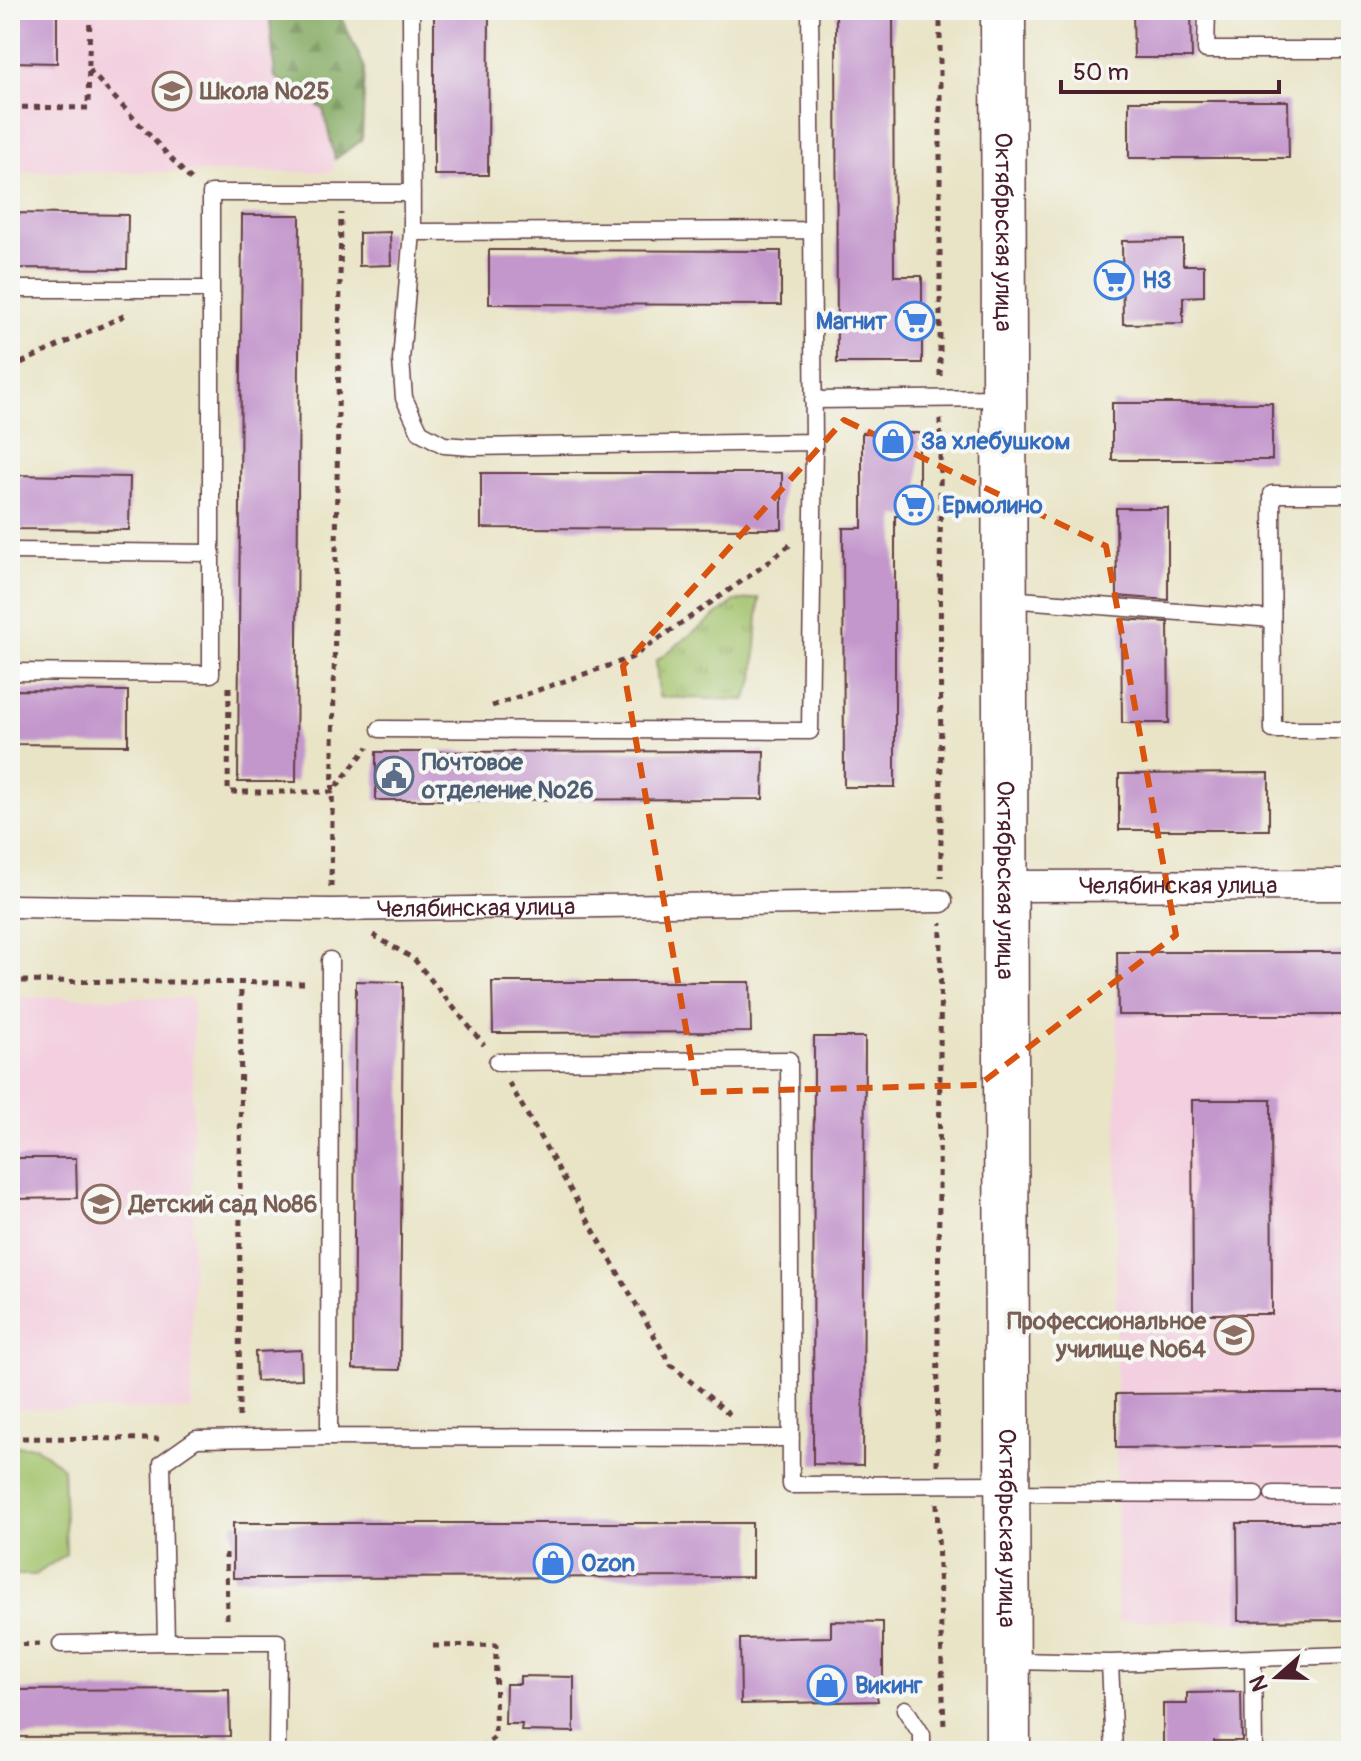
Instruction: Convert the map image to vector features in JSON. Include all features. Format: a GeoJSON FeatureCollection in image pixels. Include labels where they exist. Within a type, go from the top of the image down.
{"type":"FeatureCollection","features":[{"type":"Feature","properties":{"kind":"main road","name":"Октябрьская улица"},"geometry":{"type":"LineString","coordinates":[[1003,10],[1008,1751]]}},
{"type":"Feature","properties":{"kind":"street","name":"Челябинская улица"},"geometry":{"type":"LineString","coordinates":[[1006,886],[1351,885]]}},
{"type":"Feature","properties":{"kind":"street","name":"Челябинская улица"},"geometry":{"type":"LineString","coordinates":[[10,906],[331,910],[941,901]]}},
{"type":"Feature","properties":{"kind":"lane"},"geometry":{"type":"LineString","coordinates":[[411,10],[412,232],[401,360],[404,398],[420,432],[444,445],[471,447],[814,442]]}},
{"type":"Feature","properties":{"kind":"lane"},"geometry":{"type":"LineString","coordinates":[[376,735],[810,731],[814,442],[810,10]]}},
{"type":"Feature","properties":{"kind":"lane"},"geometry":{"type":"LineString","coordinates":[[1207,10],[1206,50],[1351,50]]}},
{"type":"Feature","properties":{"kind":"lane"},"geometry":{"type":"LineString","coordinates":[[10,672],[211,674],[211,193],[412,193]]}},
{"type":"Feature","properties":{"kind":"lane"},"geometry":{"type":"LineString","coordinates":[[412,232],[812,230]]}},
{"type":"Feature","properties":{"kind":"lane"},"geometry":{"type":"LineString","coordinates":[[10,289],[211,289]]}},
{"type":"Feature","properties":{"kind":"lane"},"geometry":{"type":"LineString","coordinates":[[813,400],[1005,398]]}},
{"type":"Feature","properties":{"kind":"lane"},"geometry":{"type":"LineString","coordinates":[[1351,494],[1272,494],[1273,730],[1351,730]]}},
{"type":"Feature","properties":{"kind":"lane"},"geometry":{"type":"LineString","coordinates":[[10,551],[212,553]]}},
{"type":"Feature","properties":{"kind":"lane"},"geometry":{"type":"LineString","coordinates":[[1006,599],[1272,619]]}},
{"type":"Feature","properties":{"kind":"lane"},"geometry":{"type":"LineString","coordinates":[[329,1437],[330,960]]}},
{"type":"Feature","properties":{"kind":"lane"},"geometry":{"type":"LineString","coordinates":[[497,1062],[789,1060],[791,1485],[1255,1494]]}},
{"type":"Feature","properties":{"kind":"lane"},"geometry":{"type":"LineString","coordinates":[[166,1642],[162,1463],[196,1439],[791,1438]]}},
{"type":"Feature","properties":{"kind":"lane"},"geometry":{"type":"LineString","coordinates":[[1273,1494],[1351,1495]]}},
{"type":"Feature","properties":{"kind":"lane"},"geometry":{"type":"LineString","coordinates":[[61,1644],[278,1642],[277,1751]]}},
{"type":"Feature","properties":{"kind":"lane"},"geometry":{"type":"LineString","coordinates":[[1008,1661],[1110,1663],[1351,1655]]}},
{"type":"Feature","properties":{"kind":"lane"},"geometry":{"type":"LineString","coordinates":[[1253,1658],[1254,1751]]}},
{"type":"Feature","properties":{"kind":"lane"},"geometry":{"type":"LineString","coordinates":[[1110,1663],[1114,1751]]}},
{"type":"Feature","properties":{"kind":"lane"},"geometry":{"type":"LineString","coordinates":[[905,1709],[922,1735],[922,1751]]}},
{"type":"Feature","properties":{"kind":"path"},"geometry":{"type":"LineString","coordinates":[[10,107],[88,108],[90,10]]}},
{"type":"Feature","properties":{"kind":"path"},"geometry":{"type":"LineString","coordinates":[[89,70],[182,172],[211,198]]}},
{"type":"Feature","properties":{"kind":"path"},"geometry":{"type":"LineString","coordinates":[[353,210],[341,210],[331,910],[414,959],[497,1062],[671,1365],[759,1438]]}},
{"type":"Feature","properties":{"kind":"path"},"geometry":{"type":"LineString","coordinates":[[10,368],[181,289]]}},
{"type":"Feature","properties":{"kind":"path"},"geometry":{"type":"LineString","coordinates":[[482,710],[631,658],[813,528]]}},
{"type":"Feature","properties":{"kind":"path"},"geometry":{"type":"LineString","coordinates":[[229,682],[228,792],[332,792]]}},
{"type":"Feature","properties":{"kind":"path"},"geometry":{"type":"LineString","coordinates":[[332,792],[376,735]]}},
{"type":"Feature","properties":{"kind":"path"},"geometry":{"type":"LineString","coordinates":[[10,981],[330,983]]}},
{"type":"Feature","properties":{"kind":"path"},"geometry":{"type":"LineString","coordinates":[[239,1438],[241,982]]}},
{"type":"Feature","properties":{"kind":"path"},"geometry":{"type":"LineString","coordinates":[[10,1438],[196,1439]]}},
{"type":"Feature","properties":{"kind":"path"},"geometry":{"type":"LineString","coordinates":[[226,1553],[227,1642]]}},
{"type":"Feature","properties":{"kind":"path"},"geometry":{"type":"LineString","coordinates":[[10,1645],[61,1644]]}},
{"type":"Feature","properties":{"kind":"path"},"geometry":{"type":"LineString","coordinates":[[433,1646],[496,1645],[495,1737],[476,1751]]}},
{"type":"Feature","properties":{"kind":"highlighted area"},"geometry":{"type":"Polygon","coordinates":[[[844,420],[1106,546],[1176,935],[979,1085],[697,1092],[623,666],[844,420]]]}},
{"type":"Feature","properties":{"kind":"shaded area","name":"Школа №25"},"geometry":{"type":"Polygon","coordinates":[[[10,10],[334,10],[333,172],[10,172],[10,10]]]}},
{"type":"Feature","properties":{"kind":"shaded area","name":"Детский сад №86"},"geometry":{"type":"Polygon","coordinates":[[[10,997],[193,998],[192,1410],[10,1409],[10,997]]]}},
{"type":"Feature","properties":{"kind":"shaded area","name":"Профессиональное училище №64"},"geometry":{"type":"Polygon","coordinates":[[[1117,1015],[1351,1015],[1351,1620],[1118,1621],[1117,1015]]]}},
{"type":"Feature","properties":{"kind":"green space"},"geometry":{"type":"Polygon","coordinates":[[[269,10],[341,10],[342,19],[365,68],[362,140],[335,159],[323,109],[275,77],[269,10]]]}},
{"type":"Feature","properties":{"kind":"green space"},"geometry":{"type":"Polygon","coordinates":[[[759,598],[754,680],[745,700],[659,697],[656,661],[735,601],[759,598]]]}},
{"type":"Feature","properties":{"kind":"green space"},"geometry":{"type":"Polygon","coordinates":[[[10,1446],[35,1446],[63,1468],[66,1554],[35,1575],[10,1575],[10,1446]]]}},
{"type":"Feature","properties":{"kind":"building"},"geometry":{"type":"Polygon","coordinates":[[[57,10],[57,63],[10,62],[10,11],[57,10]]]}},
{"type":"Feature","properties":{"kind":"building"},"geometry":{"type":"Polygon","coordinates":[[[434,10],[489,10],[488,175],[434,175],[434,10]]]}},
{"type":"Feature","properties":{"kind":"building"},"geometry":{"type":"Polygon","coordinates":[[[836,10],[893,10],[894,276],[922,276],[922,363],[837,363],[836,10]]]}},
{"type":"Feature","properties":{"kind":"building"},"geometry":{"type":"Polygon","coordinates":[[[1133,10],[1191,10],[1192,58],[1134,58],[1133,10]]]}},
{"type":"Feature","properties":{"kind":"building"},"geometry":{"type":"Polygon","coordinates":[[[1129,101],[1288,101],[1289,158],[1129,158],[1129,101]]]}},
{"type":"Feature","properties":{"kind":"building"},"geometry":{"type":"Polygon","coordinates":[[[10,213],[128,215],[127,269],[10,268],[10,213]]]}},
{"type":"Feature","properties":{"kind":"building"},"geometry":{"type":"Polygon","coordinates":[[[242,215],[300,215],[296,782],[238,782],[242,215]]]}},
{"type":"Feature","properties":{"kind":"building"},"geometry":{"type":"Polygon","coordinates":[[[390,232],[391,265],[359,266],[359,233],[390,232]]]}},
{"type":"Feature","properties":{"kind":"building"},"geometry":{"type":"Polygon","coordinates":[[[1183,240],[1183,265],[1204,265],[1204,296],[1183,297],[1183,323],[1123,324],[1122,241],[1183,240]]]}},
{"type":"Feature","properties":{"kind":"building"},"geometry":{"type":"Polygon","coordinates":[[[489,250],[781,251],[781,305],[489,304],[489,250]]]}},
{"type":"Feature","properties":{"kind":"building"},"geometry":{"type":"Polygon","coordinates":[[[1112,403],[1272,403],[1272,460],[1112,460],[1112,403]]]}},
{"type":"Feature","properties":{"kind":"building"},"geometry":{"type":"Polygon","coordinates":[[[862,433],[919,433],[919,516],[895,516],[895,787],[844,787],[843,528],[862,528],[862,433]]]}},
{"type":"Feature","properties":{"kind":"building"},"geometry":{"type":"Polygon","coordinates":[[[481,473],[782,473],[782,529],[481,528],[481,473]]]}},
{"type":"Feature","properties":{"kind":"building"},"geometry":{"type":"Polygon","coordinates":[[[10,475],[130,477],[129,530],[10,529],[10,475]]]}},
{"type":"Feature","properties":{"kind":"building"},"geometry":{"type":"Polygon","coordinates":[[[1116,508],[1168,508],[1168,600],[1117,596],[1116,508]]]}},
{"type":"Feature","properties":{"kind":"building"},"geometry":{"type":"Polygon","coordinates":[[[1121,619],[1168,622],[1169,723],[1122,723],[1121,619]]]}},
{"type":"Feature","properties":{"kind":"building"},"geometry":{"type":"Polygon","coordinates":[[[10,690],[128,691],[128,745],[10,744],[10,690]]]}},
{"type":"Feature","properties":{"kind":"building"},"geometry":{"type":"Polygon","coordinates":[[[764,751],[763,799],[376,800],[376,752],[764,751]]]}},
{"type":"Feature","properties":{"kind":"building"},"geometry":{"type":"Polygon","coordinates":[[[1269,773],[1269,830],[1119,830],[1119,774],[1269,773]]]}},
{"type":"Feature","properties":{"kind":"building"},"geometry":{"type":"Polygon","coordinates":[[[1117,952],[1351,952],[1351,1015],[1118,1015],[1117,952]]]}},
{"type":"Feature","properties":{"kind":"building"},"geometry":{"type":"Polygon","coordinates":[[[356,981],[403,982],[400,1370],[353,1369],[356,981]]]}},
{"type":"Feature","properties":{"kind":"building"},"geometry":{"type":"Polygon","coordinates":[[[492,982],[750,982],[751,1032],[493,1033],[492,982]]]}},
{"type":"Feature","properties":{"kind":"building"},"geometry":{"type":"Polygon","coordinates":[[[814,1037],[865,1037],[863,1465],[813,1464],[814,1037]]]}},
{"type":"Feature","properties":{"kind":"building"},"geometry":{"type":"Polygon","coordinates":[[[1192,1100],[1271,1100],[1272,1314],[1193,1314],[1192,1100]]]}},
{"type":"Feature","properties":{"kind":"building"},"geometry":{"type":"Polygon","coordinates":[[[10,1158],[76,1158],[77,1198],[10,1199],[10,1158]]]}},
{"type":"Feature","properties":{"kind":"building"},"geometry":{"type":"Polygon","coordinates":[[[301,1350],[302,1379],[256,1381],[255,1352],[301,1350]]]}},
{"type":"Feature","properties":{"kind":"building"},"geometry":{"type":"Polygon","coordinates":[[[1351,1393],[1351,1446],[1116,1448],[1116,1394],[1351,1393]]]}},
{"type":"Feature","properties":{"kind":"building"},"geometry":{"type":"Polygon","coordinates":[[[233,1523],[752,1523],[752,1577],[233,1578],[233,1523]]]}},
{"type":"Feature","properties":{"kind":"building"},"geometry":{"type":"Polygon","coordinates":[[[1237,1523],[1351,1523],[1351,1620],[1238,1621],[1237,1523]]]}},
{"type":"Feature","properties":{"kind":"building"},"geometry":{"type":"Polygon","coordinates":[[[831,1621],[883,1622],[883,1678],[873,1678],[878,1701],[741,1704],[740,1639],[831,1637],[831,1621]]]}},
{"type":"Feature","properties":{"kind":"building"},"geometry":{"type":"Polygon","coordinates":[[[520,1676],[574,1677],[574,1732],[521,1731],[522,1724],[505,1724],[506,1684],[520,1684],[520,1676]]]}},
{"type":"Feature","properties":{"kind":"building"},"geometry":{"type":"Polygon","coordinates":[[[229,1689],[230,1736],[10,1737],[10,1690],[229,1689]]]}},
{"type":"Feature","properties":{"kind":"building"},"geometry":{"type":"Polygon","coordinates":[[[1241,1692],[1242,1741],[1214,1741],[1214,1751],[1163,1751],[1163,1704],[1187,1704],[1187,1693],[1241,1692]]]}},
{"type":"Feature","properties":{"kind":"place","name":"Школа №25"},"geometry":{"type":"Point","coordinates":[172,91]}},
{"type":"Feature","properties":{"kind":"place","name":"НЗ"},"geometry":{"type":"Point","coordinates":[1114,280]}},
{"type":"Feature","properties":{"kind":"place","name":"Магнит"},"geometry":{"type":"Point","coordinates":[915,321]}},
{"type":"Feature","properties":{"kind":"place","name":"За хлебушком"},"geometry":{"type":"Point","coordinates":[893,441]}},
{"type":"Feature","properties":{"kind":"place","name":"Ермолино"},"geometry":{"type":"Point","coordinates":[914,505]}},
{"type":"Feature","properties":{"kind":"place","name":"Почтовое отделение №26"},"geometry":{"type":"Point","coordinates":[394,776]}},
{"type":"Feature","properties":{"kind":"place","name":"Детский сад №86"},"geometry":{"type":"Point","coordinates":[101,1204]}},
{"type":"Feature","properties":{"kind":"place","name":"Профессиональное училище №64"},"geometry":{"type":"Point","coordinates":[1234,1335]}},
{"type":"Feature","properties":{"kind":"place","name":"Ozon"},"geometry":{"type":"Point","coordinates":[553,1563]}},
{"type":"Feature","properties":{"kind":"place","name":"Викинг"},"geometry":{"type":"Point","coordinates":[827,1685]}}]}
